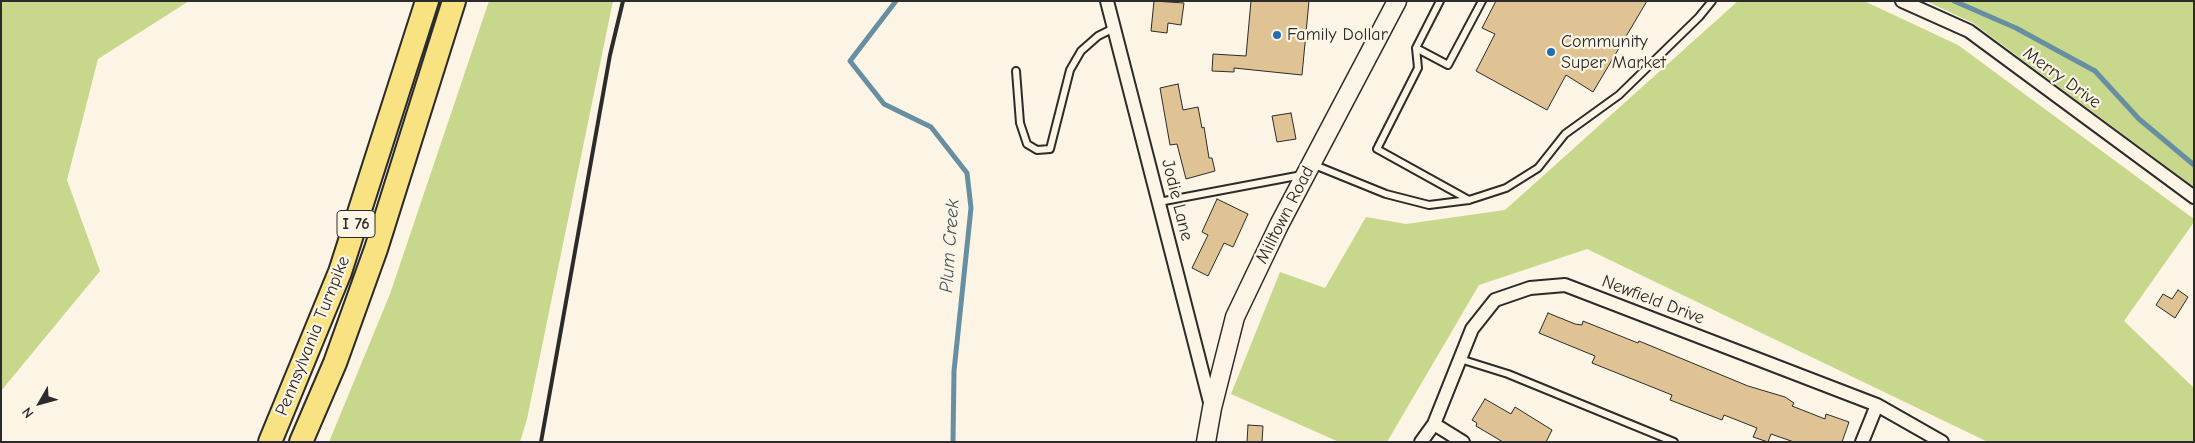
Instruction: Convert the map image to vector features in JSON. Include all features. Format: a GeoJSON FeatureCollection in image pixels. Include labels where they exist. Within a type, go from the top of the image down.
{"type":"FeatureCollection","features":[{"type":"Feature","properties":{"kind":"highway","name":"Pennsylvania Turnpike"},"geometry":{"type":"LineString","coordinates":[[270,442],[340,272],[427,1]]}},
{"type":"Feature","properties":{"kind":"highway","name":"Pennsylvania Turnpike"},"geometry":{"type":"LineString","coordinates":[[300,442],[335,363],[376,248],[454,1]]}},
{"type":"Feature","properties":{"kind":"street","name":"Jodie Lane"},"geometry":{"type":"LineString","coordinates":[[1107,1],[1212,408]]}},
{"type":"Feature","properties":{"kind":"street","name":"Milltown Road"},"geometry":{"type":"LineString","coordinates":[[1206,442],[1212,408],[1235,318],[1309,169],[1397,1]]}},
{"type":"Feature","properties":{"kind":"street","name":"Merry Drive"},"geometry":{"type":"LineString","coordinates":[[1902,1],[1969,32],[2194,197]]}},
{"type":"Feature","properties":{"kind":"street","name":"Newfield Drive"},"geometry":{"type":"LineString","coordinates":[[1421,442],[1434,424],[1472,329],[1495,300],[1530,288],[1565,285],[1877,405],[1942,442]]}},
{"type":"Feature","properties":{"kind":"street"},"geometry":{"type":"LineString","coordinates":[[1862,442],[1877,405]]}},
{"type":"Feature","properties":{"kind":"street"},"geometry":{"type":"LineString","coordinates":[[1434,424],[1463,442]]}},
{"type":"Feature","properties":{"kind":"lane"},"geometry":{"type":"LineString","coordinates":[[1440,1],[1416,48],[1418,68],[1378,148],[1469,200]]}},
{"type":"Feature","properties":{"kind":"lane"},"geometry":{"type":"LineString","coordinates":[[1416,48],[1448,65],[1482,1]]}},
{"type":"Feature","properties":{"kind":"lane"},"geometry":{"type":"LineString","coordinates":[[1159,202],[1309,169],[1386,194],[1429,204],[1469,200],[1506,188],[1538,168],[1565,134],[1619,95],[1699,17],[1712,1]]}},
{"type":"Feature","properties":{"kind":"lane"},"geometry":{"type":"LineString","coordinates":[[1016,71],[1020,123],[1026,144],[1037,150],[1050,149],[1070,70],[1081,52],[1098,36],[1115,28]]}},
{"type":"Feature","properties":{"kind":"lane"},"geometry":{"type":"LineString","coordinates":[[1460,359],[1508,374],[1674,442]]}},
{"type":"Feature","properties":{"kind":"green space"},"geometry":{"type":"Polygon","coordinates":[[[1,1],[189,1],[98,59],[67,180],[100,271],[1,391],[1,1]]]}},
{"type":"Feature","properties":{"kind":"green space"},"geometry":{"type":"Polygon","coordinates":[[[489,1],[613,1],[527,419],[520,442],[329,442],[390,294],[489,1]]]}},
{"type":"Feature","properties":{"kind":"green space"},"geometry":{"type":"Polygon","coordinates":[[[1738,1],[1864,1],[1958,45],[2194,219],[2194,222],[2124,321],[2194,388],[2194,442],[1988,442],[1587,249],[1479,285],[1387,442],[1339,442],[1231,394],[1280,272],[1325,288],[1366,217],[1406,224],[1505,210],[1738,1]]]}},
{"type":"Feature","properties":{"kind":"green space"},"geometry":{"type":"Polygon","coordinates":[[[1926,1],[2194,1],[2194,187],[1973,23],[1926,1]]]}},
{"type":"Feature","properties":{"kind":"building"},"geometry":{"type":"Polygon","coordinates":[[[1154,1],[1184,3],[1181,25],[1168,23],[1167,33],[1151,31],[1154,1]]]}},
{"type":"Feature","properties":{"kind":"building","name":"Family Dollar"},"geometry":{"type":"Polygon","coordinates":[[[1251,1],[1309,1],[1302,75],[1234,68],[1234,72],[1212,71],[1213,54],[1246,56],[1251,1]]]}},
{"type":"Feature","properties":{"kind":"building","name":"Community Super Market"},"geometry":{"type":"Polygon","coordinates":[[[1496,1],[1647,1],[1593,92],[1566,75],[1547,110],[1476,71],[1495,34],[1482,28],[1496,1]]]}},
{"type":"Feature","properties":{"kind":"building"},"geometry":{"type":"Polygon","coordinates":[[[1178,84],[1183,110],[1198,107],[1202,128],[1204,127],[1209,158],[1212,158],[1215,171],[1186,179],[1177,144],[1170,145],[1160,88],[1178,84]]]}},
{"type":"Feature","properties":{"kind":"building"},"geometry":{"type":"Polygon","coordinates":[[[1291,113],[1296,139],[1277,142],[1272,116],[1291,113]]]}},
{"type":"Feature","properties":{"kind":"building"},"geometry":{"type":"Polygon","coordinates":[[[1217,199],[1248,214],[1233,247],[1224,243],[1208,276],[1192,268],[1208,235],[1202,232],[1217,199]]]}},
{"type":"Feature","properties":{"kind":"building"},"geometry":{"type":"Polygon","coordinates":[[[2178,290],[2188,297],[2175,318],[2156,305],[2163,294],[2172,299],[2178,290]]]}},
{"type":"Feature","properties":{"kind":"building"},"geometry":{"type":"Polygon","coordinates":[[[1548,313],[1575,324],[1582,325],[1583,321],[1638,343],[1639,341],[1748,386],[1785,397],[1794,403],[1792,406],[1825,419],[1826,414],[1849,422],[1842,442],[1794,442],[1771,434],[1768,442],[1753,437],[1757,428],[1724,415],[1722,420],[1670,400],[1672,395],[1592,363],[1595,356],[1539,333],[1548,313]]]}},
{"type":"Feature","properties":{"kind":"building"},"geometry":{"type":"Polygon","coordinates":[[[1485,399],[1511,414],[1515,407],[1552,430],[1546,442],[1503,442],[1476,426],[1477,423],[1472,420],[1485,399]]]}},
{"type":"Feature","properties":{"kind":"building"},"geometry":{"type":"Polygon","coordinates":[[[1248,425],[1263,426],[1262,442],[1247,442],[1248,425]]]}},
{"type":"Feature","properties":{"kind":"waterway","name":"Plum Creek"},"geometry":{"type":"LineString","coordinates":[[896,1],[850,61],[884,104],[931,127],[967,173],[971,208],[954,371],[953,442]]}},
{"type":"Feature","properties":{"kind":"waterway"},"geometry":{"type":"LineString","coordinates":[[1954,1],[2016,28],[2095,71],[2139,119],[2194,165]]}},
{"type":"Feature","properties":{"kind":"railway"},"geometry":{"type":"LineString","coordinates":[[541,442],[610,55],[623,1]]}},
{"type":"Feature","properties":{"kind":"place","name":"Family Dollar"},"geometry":{"type":"Point","coordinates":[1277,35]}},
{"type":"Feature","properties":{"kind":"place","name":"Community Super Market"},"geometry":{"type":"Point","coordinates":[1551,52]}}]}
